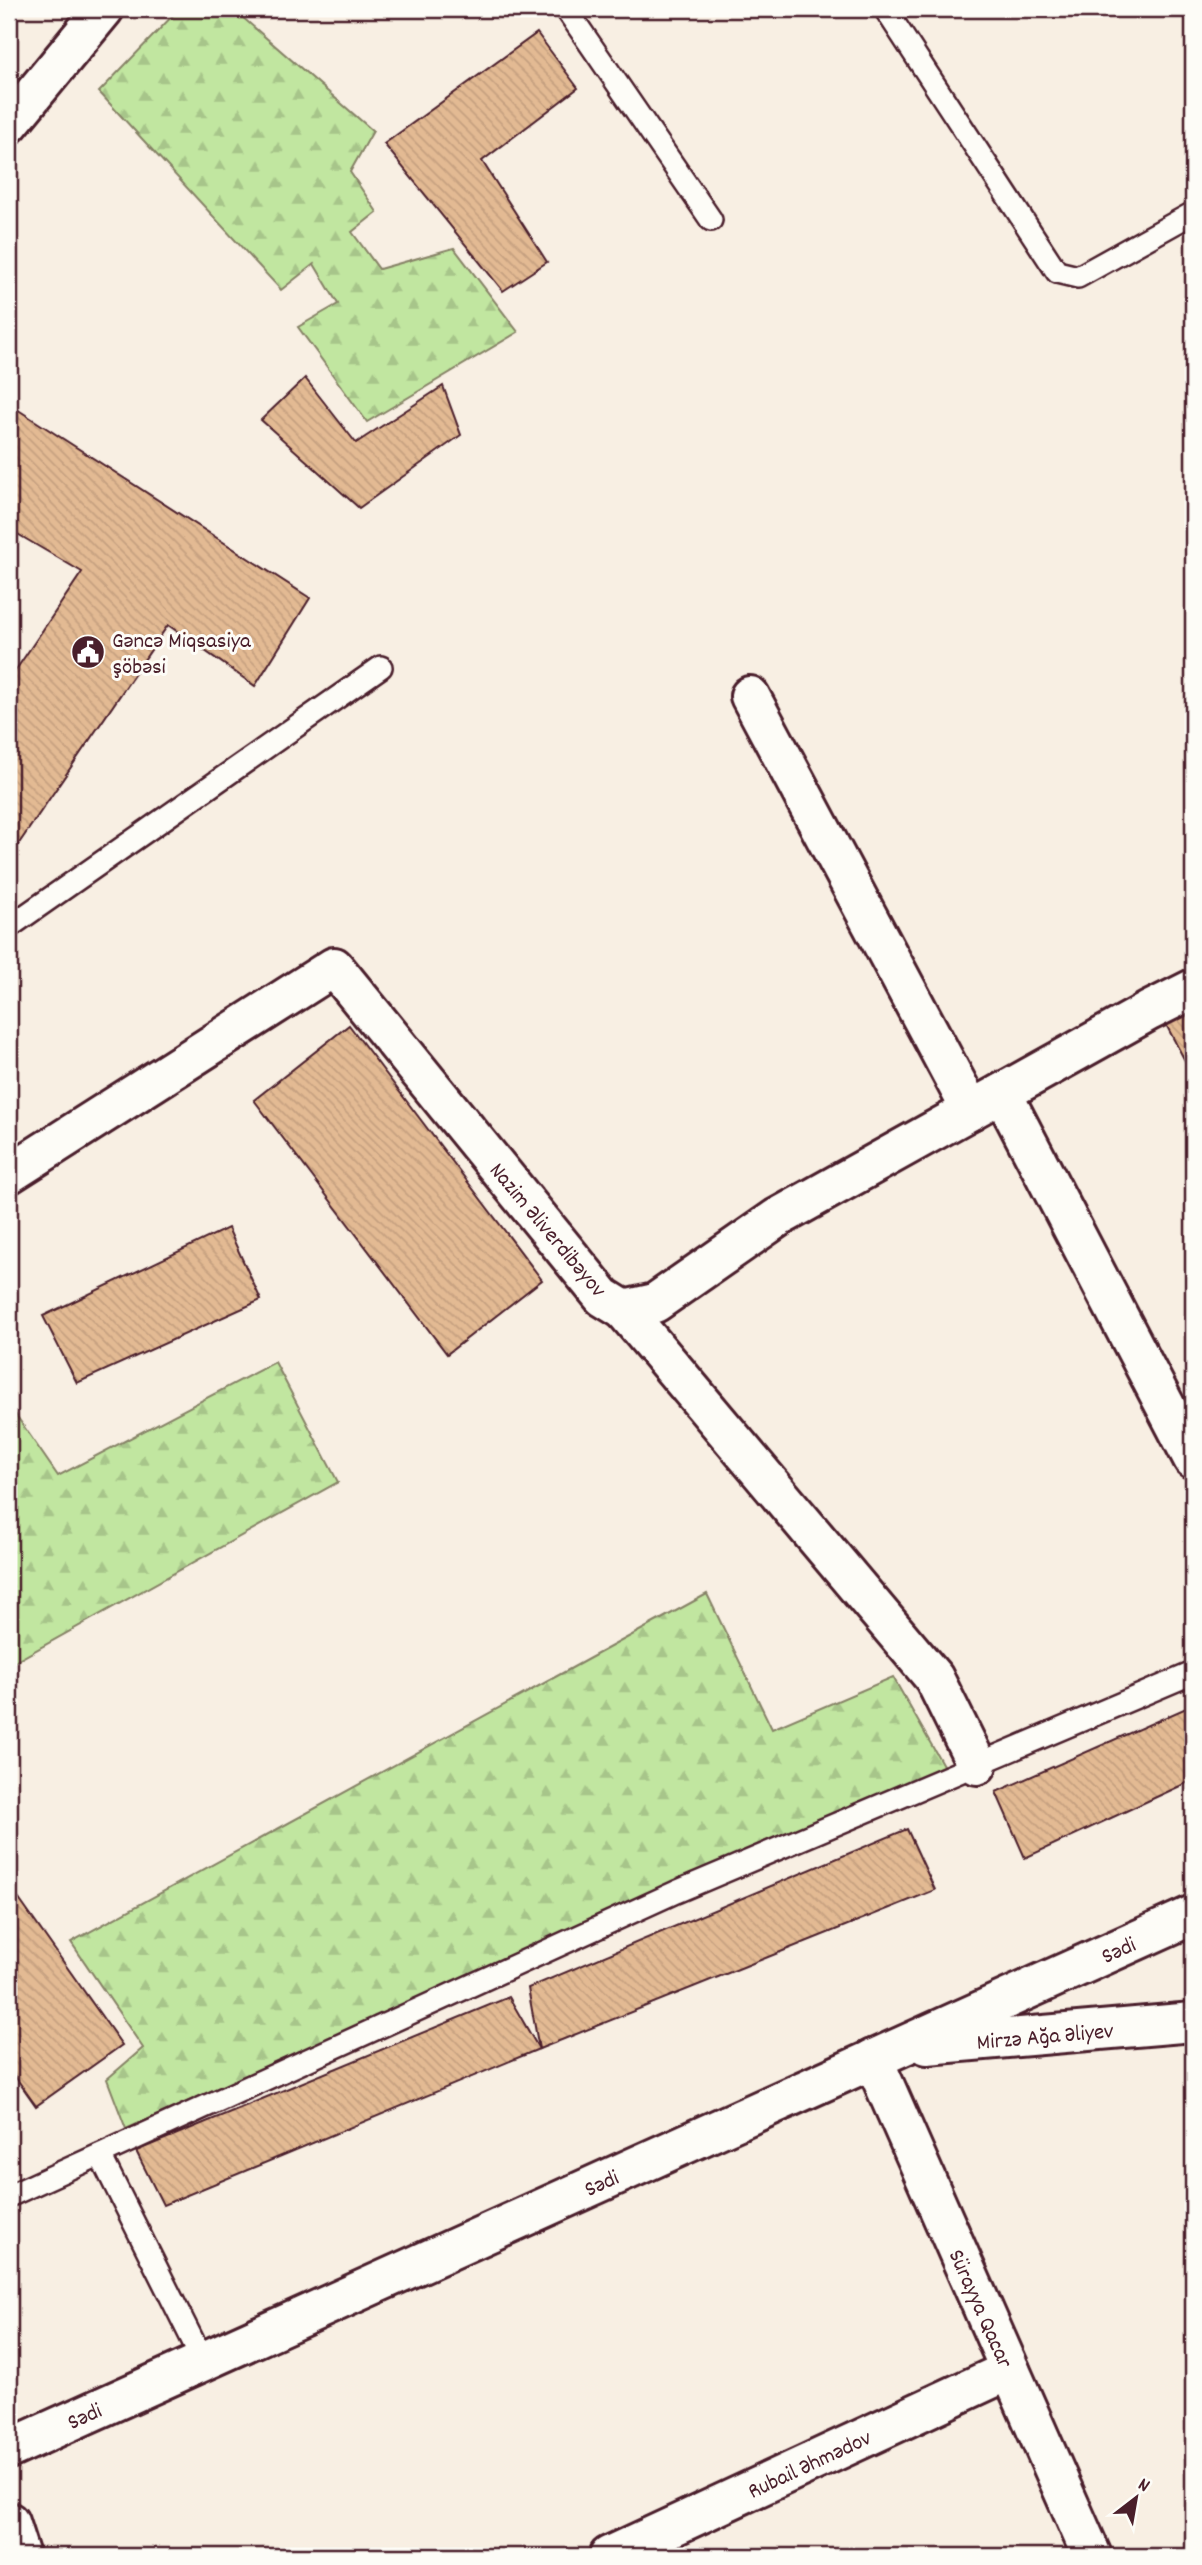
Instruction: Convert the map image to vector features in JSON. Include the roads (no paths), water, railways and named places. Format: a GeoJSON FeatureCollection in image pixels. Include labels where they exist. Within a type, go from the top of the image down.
{"type":"FeatureCollection","features":[{"type":"Feature","properties":{"kind":"street"},"geometry":{"type":"LineString","coordinates":[[9,124],[104,9]]}},
{"type":"Feature","properties":{"kind":"street"},"geometry":{"type":"LineString","coordinates":[[750,696],[1193,1459]]}},
{"type":"Feature","properties":{"kind":"street","name":"Nazim Əliverdibəyov"},"geometry":{"type":"LineString","coordinates":[[9,1174],[334,967],[603,1297],[624,1310],[655,1303],[777,1218],[1193,989]]}},
{"type":"Feature","properties":{"kind":"street"},"geometry":{"type":"LineString","coordinates":[[624,1310],[934,1678],[977,1765]]}},
{"type":"Feature","properties":{"kind":"street","name":"Sədi"},"geometry":{"type":"LineString","coordinates":[[9,2449],[1193,1915]]}},
{"type":"Feature","properties":{"kind":"street","name":"Mirzə Ağa Əliyev"},"geometry":{"type":"LineString","coordinates":[[885,2053],[1193,2022]]}},
{"type":"Feature","properties":{"kind":"street","name":"Sürayya Qacar"},"geometry":{"type":"LineString","coordinates":[[885,2053],[1010,2370],[1092,2556]]}},
{"type":"Feature","properties":{"kind":"street","name":"Rubail Əhmədov"},"geometry":{"type":"LineString","coordinates":[[609,2556],[1010,2370]]}},
{"type":"Feature","properties":{"kind":"street"},"geometry":{"type":"LineString","coordinates":[[9,2522],[20,2556]]}},
{"type":"Feature","properties":{"kind":"lane"},"geometry":{"type":"LineString","coordinates":[[566,9],[711,220]]}},
{"type":"Feature","properties":{"kind":"lane"},"geometry":{"type":"LineString","coordinates":[[885,9],[1057,272],[1078,277],[1193,213]]}},
{"type":"Feature","properties":{"kind":"lane"},"geometry":{"type":"LineString","coordinates":[[9,927],[381,667]]}},
{"type":"Feature","properties":{"kind":"lane"},"geometry":{"type":"LineString","coordinates":[[9,2196],[664,1897],[1193,1673]]}},
{"type":"Feature","properties":{"kind":"lane"},"geometry":{"type":"LineString","coordinates":[[100,2155],[203,2361]]}},
{"type":"Feature","properties":{"kind":"place","name":"Gəncə Miqsasiya şöbəsi"},"geometry":{"type":"Point","coordinates":[88,652]}}]}
